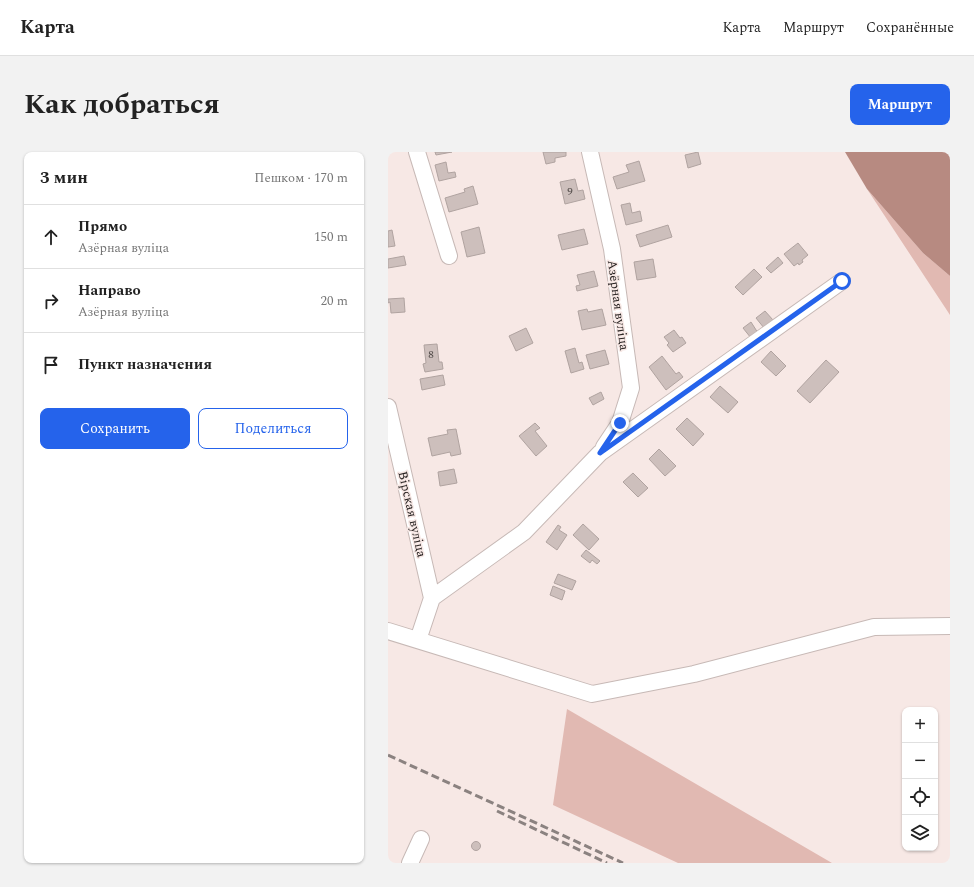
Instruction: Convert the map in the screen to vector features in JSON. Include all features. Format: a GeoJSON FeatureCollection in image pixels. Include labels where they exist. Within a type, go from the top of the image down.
{"type":"FeatureCollection","features":[{"type":"Feature","properties":{"kind":"street"},"geometry":{"type":"LineString","coordinates":[[417,152],[449,256]]}},
{"type":"Feature","properties":{"kind":"street","name":"Азёрная вуліца"},"geometry":{"type":"LineString","coordinates":[[432,598],[524,532],[600,453],[620,423],[631,388],[612,249],[590,152]]}},
{"type":"Feature","properties":{"kind":"street","name":"Азёрная вуліца"},"geometry":{"type":"LineString","coordinates":[[600,453],[842,281]]}},
{"type":"Feature","properties":{"kind":"street","name":"Вірская вуліца"},"geometry":{"type":"LineString","coordinates":[[388,407],[432,598]]}},
{"type":"Feature","properties":{"kind":"street"},"geometry":{"type":"LineString","coordinates":[[418,640],[432,598]]}},
{"type":"Feature","properties":{"kind":"street"},"geometry":{"type":"LineString","coordinates":[[388,631],[592,694],[694,674],[874,627],[950,626]]}},
{"type":"Feature","properties":{"kind":"street"},"geometry":{"type":"LineString","coordinates":[[410,863],[421,838]]}},
{"type":"Feature","properties":{"kind":"shaded area"},"geometry":{"type":"Polygon","coordinates":[[[845,152],[950,152],[950,276],[923,253],[867,189],[845,152]]]}},
{"type":"Feature","properties":{"kind":"shaded area"},"geometry":{"type":"Polygon","coordinates":[[[867,189],[923,253],[950,276],[950,315],[867,189]]]}},
{"type":"Feature","properties":{"kind":"shaded area"},"geometry":{"type":"Polygon","coordinates":[[[567,709],[832,863],[678,863],[553,805],[567,709]]]}},
{"type":"Feature","properties":{"kind":"building"},"geometry":{"type":"Polygon","coordinates":[[[435,152],[452,152],[436,155],[435,152]]]}},
{"type":"Feature","properties":{"kind":"building"},"geometry":{"type":"Polygon","coordinates":[[[543,152],[566,152],[566,156],[555,158],[555,162],[546,164],[543,152]]]}},
{"type":"Feature","properties":{"kind":"building"},"geometry":{"type":"Polygon","coordinates":[[[698,152],[701,164],[688,168],[685,155],[698,152]]]}},
{"type":"Feature","properties":{"kind":"building"},"geometry":{"type":"Polygon","coordinates":[[[639,161],[645,181],[617,189],[613,177],[629,172],[626,165],[639,161]]]}},
{"type":"Feature","properties":{"kind":"building"},"geometry":{"type":"Polygon","coordinates":[[[446,162],[448,173],[455,172],[456,177],[439,181],[435,165],[446,162]]]}},
{"type":"Feature","properties":{"kind":"building"},"geometry":{"type":"Polygon","coordinates":[[[575,179],[578,191],[583,190],[585,199],[565,204],[560,182],[575,179]]]}},
{"type":"Feature","properties":{"kind":"building"},"geometry":{"type":"Polygon","coordinates":[[[473,186],[478,204],[449,212],[445,198],[465,192],[464,189],[473,186]]]}},
{"type":"Feature","properties":{"kind":"building"},"geometry":{"type":"Polygon","coordinates":[[[630,203],[632,213],[640,211],[642,221],[626,225],[621,205],[630,203]]]}},
{"type":"Feature","properties":{"kind":"building"},"geometry":{"type":"Polygon","coordinates":[[[668,225],[672,237],[640,247],[636,235],[668,225]]]}},
{"type":"Feature","properties":{"kind":"building"},"geometry":{"type":"Polygon","coordinates":[[[479,227],[485,253],[467,257],[461,232],[479,227]]]}},
{"type":"Feature","properties":{"kind":"building"},"geometry":{"type":"Polygon","coordinates":[[[584,229],[588,244],[562,250],[558,235],[584,229]]]}},
{"type":"Feature","properties":{"kind":"building"},"geometry":{"type":"Polygon","coordinates":[[[392,230],[395,246],[388,247],[388,231],[392,230]]]}},
{"type":"Feature","properties":{"kind":"building"},"geometry":{"type":"Polygon","coordinates":[[[798,243],[808,255],[802,260],[803,262],[794,266],[784,254],[798,243]]]}},
{"type":"Feature","properties":{"kind":"building"},"geometry":{"type":"Polygon","coordinates":[[[404,256],[406,265],[388,268],[388,259],[404,256]]]}},
{"type":"Feature","properties":{"kind":"building"},"geometry":{"type":"Polygon","coordinates":[[[778,257],[783,263],[771,273],[766,268],[778,257]]]}},
{"type":"Feature","properties":{"kind":"building"},"geometry":{"type":"Polygon","coordinates":[[[653,259],[656,277],[637,280],[634,262],[653,259]]]}},
{"type":"Feature","properties":{"kind":"building"},"geometry":{"type":"Polygon","coordinates":[[[754,269],[762,277],[743,295],[735,287],[754,269]]]}},
{"type":"Feature","properties":{"kind":"building"},"geometry":{"type":"Polygon","coordinates":[[[594,271],[598,286],[577,291],[576,286],[580,285],[577,275],[594,271]]]}},
{"type":"Feature","properties":{"kind":"building"},"geometry":{"type":"Polygon","coordinates":[[[404,298],[405,312],[391,313],[390,302],[388,303],[388,299],[404,298]]]}},
{"type":"Feature","properties":{"kind":"building"},"geometry":{"type":"Polygon","coordinates":[[[587,309],[588,312],[602,309],[606,325],[582,330],[578,311],[587,309]]]}},
{"type":"Feature","properties":{"kind":"building"},"geometry":{"type":"Polygon","coordinates":[[[765,311],[773,320],[764,328],[756,318],[765,311]]]}},
{"type":"Feature","properties":{"kind":"building"},"geometry":{"type":"Polygon","coordinates":[[[751,322],[758,333],[751,338],[743,328],[751,322]]]}},
{"type":"Feature","properties":{"kind":"building"},"geometry":{"type":"Polygon","coordinates":[[[526,328],[533,343],[516,351],[509,336],[526,328]]]}},
{"type":"Feature","properties":{"kind":"building"},"geometry":{"type":"Polygon","coordinates":[[[674,330],[686,343],[673,352],[667,345],[669,343],[664,337],[674,330]]]}},
{"type":"Feature","properties":{"kind":"building"},"geometry":{"type":"Polygon","coordinates":[[[437,344],[439,362],[442,362],[443,369],[425,372],[423,364],[426,363],[424,345],[437,344]]]}},
{"type":"Feature","properties":{"kind":"building"},"geometry":{"type":"Polygon","coordinates":[[[575,348],[579,363],[582,362],[584,369],[571,373],[565,351],[575,348]]]}},
{"type":"Feature","properties":{"kind":"building"},"geometry":{"type":"Polygon","coordinates":[[[605,350],[609,364],[590,369],[586,355],[605,350]]]}},
{"type":"Feature","properties":{"kind":"building"},"geometry":{"type":"Polygon","coordinates":[[[771,351],[786,366],[776,376],[761,362],[771,351]]]}},
{"type":"Feature","properties":{"kind":"building"},"geometry":{"type":"Polygon","coordinates":[[[662,356],[676,374],[679,372],[683,377],[666,390],[649,367],[662,356]]]}},
{"type":"Feature","properties":{"kind":"building"},"geometry":{"type":"Polygon","coordinates":[[[826,360],[839,372],[810,403],[797,391],[826,360]]]}},
{"type":"Feature","properties":{"kind":"building"},"geometry":{"type":"Polygon","coordinates":[[[443,375],[445,385],[422,390],[420,379],[443,375]]]}},
{"type":"Feature","properties":{"kind":"building"},"geometry":{"type":"Polygon","coordinates":[[[720,386],[738,402],[728,413],[710,397],[720,386]]]}},
{"type":"Feature","properties":{"kind":"building"},"geometry":{"type":"Polygon","coordinates":[[[601,392],[604,399],[593,405],[589,398],[601,392]]]}},
{"type":"Feature","properties":{"kind":"building"},"geometry":{"type":"Polygon","coordinates":[[[687,418],[704,434],[693,446],[676,429],[687,418]]]}},
{"type":"Feature","properties":{"kind":"building"},"geometry":{"type":"Polygon","coordinates":[[[535,423],[540,428],[535,431],[547,446],[536,456],[519,436],[535,423]]]}},
{"type":"Feature","properties":{"kind":"building"},"geometry":{"type":"Polygon","coordinates":[[[456,429],[461,454],[451,456],[450,452],[432,456],[428,438],[448,434],[447,430],[456,429]]]}},
{"type":"Feature","properties":{"kind":"building"},"geometry":{"type":"Polygon","coordinates":[[[659,449],[676,466],[665,476],[649,459],[659,449]]]}},
{"type":"Feature","properties":{"kind":"building"},"geometry":{"type":"Polygon","coordinates":[[[454,469],[457,483],[440,486],[438,472],[454,469]]]}},
{"type":"Feature","properties":{"kind":"building"},"geometry":{"type":"Polygon","coordinates":[[[633,473],[648,488],[638,497],[623,482],[633,473]]]}},
{"type":"Feature","properties":{"kind":"building"},"geometry":{"type":"Polygon","coordinates":[[[583,524],[599,539],[589,550],[573,535],[583,524]]]}},
{"type":"Feature","properties":{"kind":"building"},"geometry":{"type":"Polygon","coordinates":[[[558,525],[561,527],[559,530],[567,535],[557,550],[546,542],[558,525]]]}},
{"type":"Feature","properties":{"kind":"building"},"geometry":{"type":"Polygon","coordinates":[[[586,550],[600,561],[597,564],[592,560],[590,563],[581,556],[586,550]]]}},
{"type":"Feature","properties":{"kind":"building"},"geometry":{"type":"Polygon","coordinates":[[[558,574],[576,581],[572,590],[554,583],[558,574]]]}},
{"type":"Feature","properties":{"kind":"building"},"geometry":{"type":"Polygon","coordinates":[[[553,586],[565,591],[562,600],[550,595],[553,586]]]}},
{"type":"Feature","properties":{"kind":"building"},"geometry":{"type":"Polygon","coordinates":[[[476,841],[481,846],[476,851],[471,846],[476,841]]]}},
{"type":"Feature","properties":{"kind":"railway"},"geometry":{"type":"LineString","coordinates":[[388,755],[623,863]]}},
{"type":"Feature","properties":{"kind":"railway"},"geometry":{"type":"LineString","coordinates":[[497,811],[607,863]]}},
{"type":"Feature","properties":{"kind":"route"},"geometry":{"type":"LineString","coordinates":[[620,423],[600,453],[842,281]]}}]}
